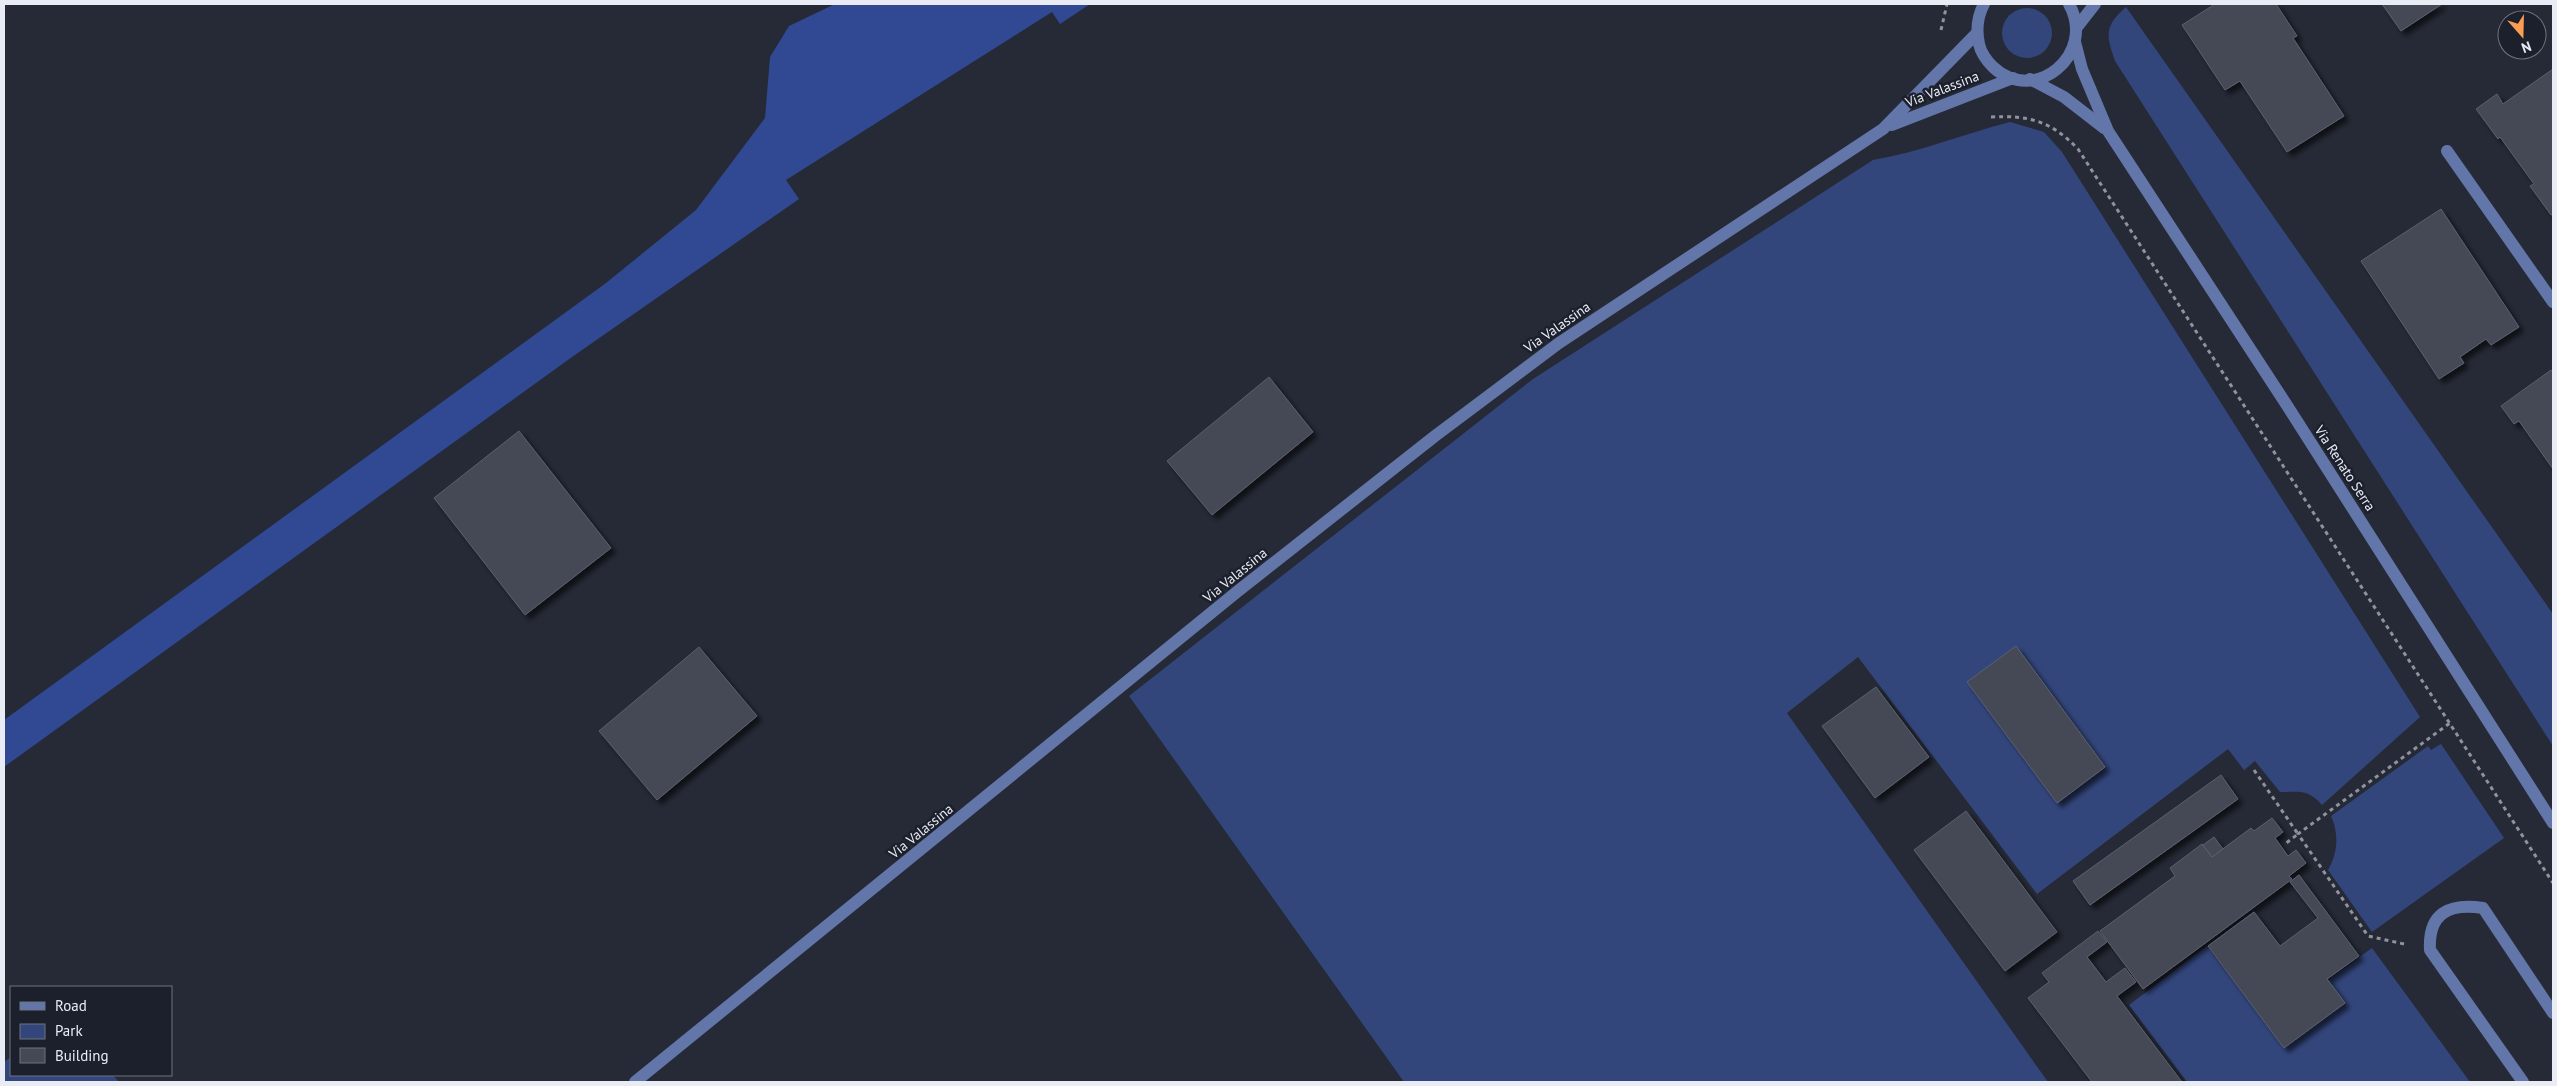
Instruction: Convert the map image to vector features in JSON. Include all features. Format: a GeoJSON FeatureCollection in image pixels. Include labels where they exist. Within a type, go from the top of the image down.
{"type":"FeatureCollection","features":[{"type":"Feature","properties":{"kind":"street"},"geometry":{"type":"LineString","coordinates":[[1982,6],[1976,33],[1980,48],[1987,61],[1998,71],[2013,78],[2030,79],[2043,77],[2056,70],[2068,58],[2075,42],[2077,27],[2074,13],[2069,4]]}},
{"type":"Feature","properties":{"kind":"street"},"geometry":{"type":"LineString","coordinates":[[2077,27],[2095,4]]}},
{"type":"Feature","properties":{"kind":"street","name":"Via Valassina"},"geometry":{"type":"LineString","coordinates":[[635,1082],[1231,597],[1435,436],[1559,343],[1883,129],[1906,108],[1976,33]]}},
{"type":"Feature","properties":{"kind":"street","name":"Via Renato Serra"},"geometry":{"type":"LineString","coordinates":[[2075,42],[2082,68],[2108,131],[2288,407],[2553,823]]}},
{"type":"Feature","properties":{"kind":"street","name":"Via Valassina"},"geometry":{"type":"LineString","coordinates":[[1883,129],[2013,78]]}},
{"type":"Feature","properties":{"kind":"street","name":"Via Renato Serra"},"geometry":{"type":"LineString","coordinates":[[2030,79],[2064,98],[2108,131]]}},
{"type":"Feature","properties":{"kind":"street"},"geometry":{"type":"LineString","coordinates":[[2446,150],[2553,302]]}},
{"type":"Feature","properties":{"kind":"street"},"geometry":{"type":"LineString","coordinates":[[2523,1082],[2430,950],[2429,933],[2442,913],[2464,905],[2483,908],[2553,1013]]}},
{"type":"Feature","properties":{"kind":"path"},"geometry":{"type":"LineString","coordinates":[[1940,34],[1947,4]]}},
{"type":"Feature","properties":{"kind":"path"},"geometry":{"type":"LineString","coordinates":[[1981,119],[2013,116],[2038,120],[2062,132],[2078,148],[2553,883]]}},
{"type":"Feature","properties":{"kind":"path"},"geometry":{"type":"LineString","coordinates":[[2284,844],[2450,722]]}},
{"type":"Feature","properties":{"kind":"path"},"geometry":{"type":"LineString","coordinates":[[2254,770],[2368,936],[2430,950]]}},
{"type":"Feature","properties":{"kind":"green space"},"geometry":{"type":"Polygon","coordinates":[[[2126,7],[2553,614],[2553,746],[2115,61],[2109,37],[2110,26],[2126,7]]]}},
{"type":"Feature","properties":{"kind":"green space"},"geometry":{"type":"Polygon","coordinates":[[[2027,8],[2036,10],[2047,19],[2052,33],[2050,42],[2041,53],[2027,58],[2018,56],[2007,47],[2002,33],[2004,24],[2013,13],[2027,8]]]}},
{"type":"Feature","properties":{"kind":"green space"},"geometry":{"type":"Polygon","coordinates":[[[2010,122],[2044,132],[2062,152],[2420,717],[2322,805],[2308,794],[2280,792],[2255,761],[2244,770],[2228,749],[2037,894],[1858,657],[1787,713],[2048,1082],[1404,1082],[1129,696],[1533,379],[1873,160],[1890,157],[2010,122]]]}},
{"type":"Feature","properties":{"kind":"green space"},"geometry":{"type":"Polygon","coordinates":[[[2441,744],[2504,838],[2372,932],[2328,870],[2334,857],[2336,843],[2334,823],[2331,816],[2428,746],[2431,750],[2441,744]]]}},
{"type":"Feature","properties":{"kind":"green space"},"geometry":{"type":"Polygon","coordinates":[[[2207,946],[2285,1048],[2345,1003],[2328,980],[2372,948],[2470,1082],[2187,1082],[2129,1005],[2207,946]]]}},
{"type":"Feature","properties":{"kind":"green space"},"geometry":{"type":"Polygon","coordinates":[[[10,1058],[10,1076],[114,1076],[119,1082],[4,1082],[4,1062],[10,1058]]]}},
{"type":"Feature","properties":{"kind":"shaded area"},"geometry":{"type":"Polygon","coordinates":[[[835,4],[1090,4],[1060,24],[1052,12],[786,180],[799,199],[572,357],[4,767],[4,720],[606,283],[696,210],[765,118],[770,57],[789,26],[835,4]]]}},
{"type":"Feature","properties":{"kind":"building"},"geometry":{"type":"Polygon","coordinates":[[[2215,4],[2276,4],[2297,36],[2293,38],[2344,116],[2287,152],[2240,81],[2225,90],[2182,25],[2215,4]]]}},
{"type":"Feature","properties":{"kind":"building"},"geometry":{"type":"Polygon","coordinates":[[[2382,4],[2442,4],[2401,31],[2382,4]]]}},
{"type":"Feature","properties":{"kind":"building"},"geometry":{"type":"Polygon","coordinates":[[[2553,69],[2553,214],[2551,215],[2530,186],[2534,184],[2500,137],[2498,139],[2476,109],[2497,94],[2503,104],[2553,69]]]}},
{"type":"Feature","properties":{"kind":"building"},"geometry":{"type":"Polygon","coordinates":[[[2441,209],[2519,327],[2491,345],[2486,339],[2460,357],[2464,363],[2439,379],[2361,261],[2441,209]]]}},
{"type":"Feature","properties":{"kind":"building"},"geometry":{"type":"Polygon","coordinates":[[[2551,370],[2553,373],[2553,469],[2519,421],[2514,424],[2501,406],[2551,370]]]}},
{"type":"Feature","properties":{"kind":"building"},"geometry":{"type":"Polygon","coordinates":[[[1269,377],[1313,432],[1212,515],[1167,461],[1269,377]]]}},
{"type":"Feature","properties":{"kind":"building"},"geometry":{"type":"Polygon","coordinates":[[[519,431],[611,548],[525,615],[434,498],[519,431]]]}},
{"type":"Feature","properties":{"kind":"building"},"geometry":{"type":"Polygon","coordinates":[[[2016,646],[2105,767],[2057,803],[1967,682],[2016,646]]]}},
{"type":"Feature","properties":{"kind":"building"},"geometry":{"type":"Polygon","coordinates":[[[699,647],[757,716],[657,800],[599,731],[699,647]]]}},
{"type":"Feature","properties":{"kind":"building"},"geometry":{"type":"Polygon","coordinates":[[[1876,687],[1929,757],[1875,798],[1822,726],[1876,687]]]}},
{"type":"Feature","properties":{"kind":"building"},"geometry":{"type":"Polygon","coordinates":[[[2221,775],[2238,799],[2090,905],[2073,881],[2221,775]]]}},
{"type":"Feature","properties":{"kind":"building"},"geometry":{"type":"Polygon","coordinates":[[[1966,811],[2057,932],[2005,971],[1914,850],[1966,811]]]}},
{"type":"Feature","properties":{"kind":"building"},"geometry":{"type":"Polygon","coordinates":[[[2272,818],[2283,832],[2275,838],[2288,856],[2296,850],[2306,863],[2289,876],[2292,879],[2143,989],[2100,931],[2175,876],[2170,868],[2202,844],[2212,857],[2251,828],[2254,831],[2272,818]]]}},
{"type":"Feature","properties":{"kind":"building"},"geometry":{"type":"Polygon","coordinates":[[[2214,837],[2223,849],[2212,857],[2203,845],[2214,837]]]}},
{"type":"Feature","properties":{"kind":"building"},"geometry":{"type":"Polygon","coordinates":[[[2299,875],[2359,956],[2327,979],[2345,1003],[2284,1048],[2208,946],[2254,912],[2280,946],[2318,918],[2290,882],[2299,875]]]}},
{"type":"Feature","properties":{"kind":"building"},"geometry":{"type":"Polygon","coordinates":[[[2098,931],[2107,942],[2087,957],[2106,982],[2125,968],[2136,982],[2117,996],[2182,1082],[2092,1082],[2028,998],[2049,982],[2042,973],[2098,931]]]}}]}
